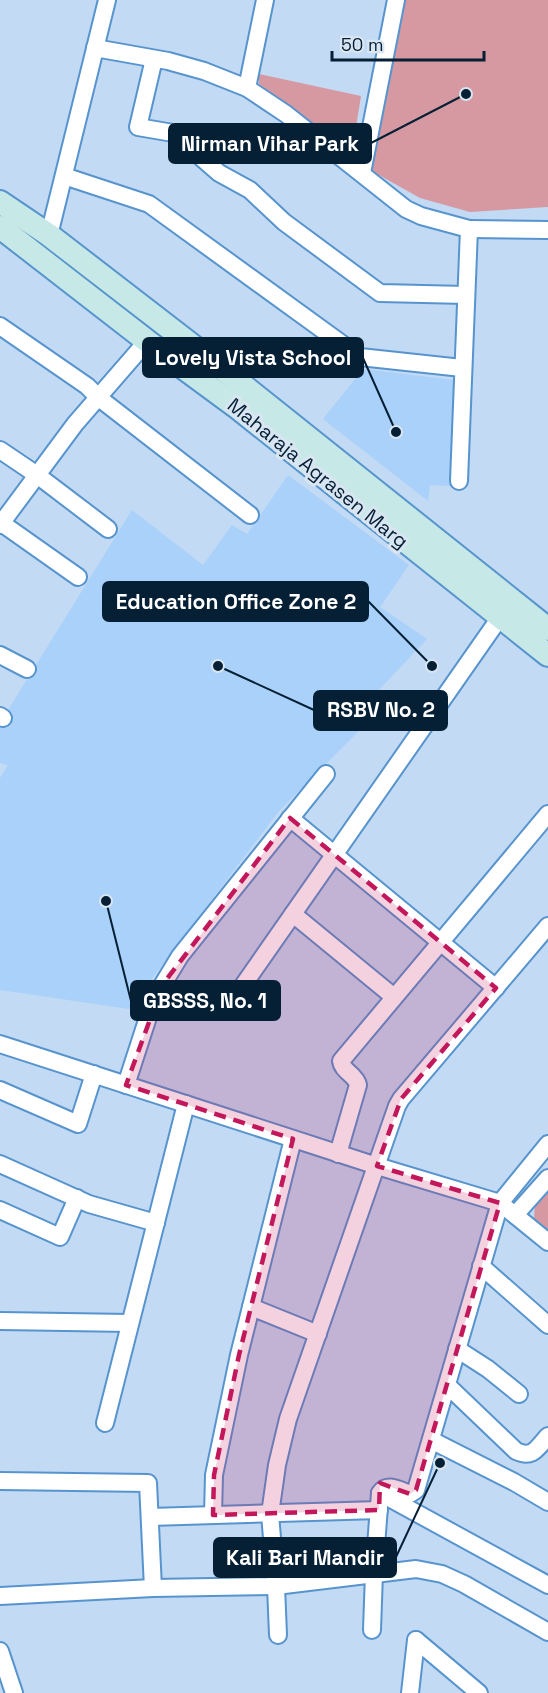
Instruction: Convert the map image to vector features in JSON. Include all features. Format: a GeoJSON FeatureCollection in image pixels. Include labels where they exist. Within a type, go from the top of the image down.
{"type":"FeatureCollection","features":[{"type":"Feature","properties":{"kind":"main road","name":"Maharaja Agrasen Marg"},"geometry":{"type":"LineString","coordinates":[[0,202],[49,235],[211,360],[374,503]]}},
{"type":"Feature","properties":{"kind":"main road","name":"Maharaja Agrasen Marg"},"geometry":{"type":"LineString","coordinates":[[0,226],[147,341],[374,503],[537,629],[548,655]]}},
{"type":"Feature","properties":{"kind":"street"},"geometry":{"type":"LineString","coordinates":[[49,235],[107,0]]}},
{"type":"Feature","properties":{"kind":"street"},"geometry":{"type":"LineString","coordinates":[[247,88],[265,0]]}},
{"type":"Feature","properties":{"kind":"street"},"geometry":{"type":"LineString","coordinates":[[362,173],[396,0]]}},
{"type":"Feature","properties":{"kind":"street"},"geometry":{"type":"LineString","coordinates":[[95,48],[154,58],[204,71],[247,88],[286,114],[406,209],[421,216],[469,230],[548,230]]}},
{"type":"Feature","properties":{"kind":"street"},"geometry":{"type":"LineString","coordinates":[[154,58],[138,127],[172,133],[219,173],[250,190],[284,222],[380,293],[466,296]]}},
{"type":"Feature","properties":{"kind":"street"},"geometry":{"type":"LineString","coordinates":[[64,176],[150,204],[360,357],[462,368]]}},
{"type":"Feature","properties":{"kind":"street"},"geometry":{"type":"LineString","coordinates":[[459,481],[469,230]]}},
{"type":"Feature","properties":{"kind":"street"},"geometry":{"type":"LineString","coordinates":[[0,326],[87,387],[250,515]]}},
{"type":"Feature","properties":{"kind":"street"},"geometry":{"type":"LineString","coordinates":[[78,577],[1,523],[75,424],[147,341]]}},
{"type":"Feature","properties":{"kind":"street"},"geometry":{"type":"LineString","coordinates":[[0,450],[108,529]]}},
{"type":"Feature","properties":{"kind":"street"},"geometry":{"type":"LineString","coordinates":[[228,1007],[496,624]]}},
{"type":"Feature","properties":{"kind":"street"},"geometry":{"type":"LineString","coordinates":[[0,655],[27,669]]}},
{"type":"Feature","properties":{"kind":"street"},"geometry":{"type":"LineString","coordinates":[[126,1085],[150,1011],[180,956],[326,774]]}},
{"type":"Feature","properties":{"kind":"street"},"geometry":{"type":"LineString","coordinates":[[338,1154],[358,1085],[357,1080],[343,1067],[341,1061],[548,814]]}},
{"type":"Feature","properties":{"kind":"street"},"geometry":{"type":"LineString","coordinates":[[290,818],[496,988]]}},
{"type":"Feature","properties":{"kind":"street"},"geometry":{"type":"LineString","coordinates":[[293,914],[394,997]]}},
{"type":"Feature","properties":{"kind":"street"},"geometry":{"type":"LineString","coordinates":[[278,1635],[270,1514],[277,1465],[288,1419],[401,1099],[548,926]]}},
{"type":"Feature","properties":{"kind":"street"},"geometry":{"type":"LineString","coordinates":[[0,1044],[377,1167],[500,1203],[548,1242]]}},
{"type":"Feature","properties":{"kind":"street"},"geometry":{"type":"LineString","coordinates":[[0,1090],[78,1124],[94,1074]]}},
{"type":"Feature","properties":{"kind":"street"},"geometry":{"type":"LineString","coordinates":[[105,1423],[186,1104]]}},
{"type":"Feature","properties":{"kind":"street"},"geometry":{"type":"LineString","coordinates":[[213,1515],[214,1475],[239,1355],[293,1139]]}},
{"type":"Feature","properties":{"kind":"street"},"geometry":{"type":"LineString","coordinates":[[372,1630],[379,1502],[383,1488],[389,1486],[410,1494],[416,1490],[500,1203],[548,1144]]}},
{"type":"Feature","properties":{"kind":"street"},"geometry":{"type":"LineString","coordinates":[[0,1164],[89,1204],[156,1223]]}},
{"type":"Feature","properties":{"kind":"street"},"geometry":{"type":"LineString","coordinates":[[514,1215],[548,1178]]}},
{"type":"Feature","properties":{"kind":"street"},"geometry":{"type":"LineString","coordinates":[[0,1210],[60,1237],[77,1198]]}},
{"type":"Feature","properties":{"kind":"street"},"geometry":{"type":"LineString","coordinates":[[481,1266],[548,1325]]}},
{"type":"Feature","properties":{"kind":"street"},"geometry":{"type":"LineString","coordinates":[[251,1307],[318,1334]]}},
{"type":"Feature","properties":{"kind":"street"},"geometry":{"type":"LineString","coordinates":[[0,1321],[130,1323]]}},
{"type":"Feature","properties":{"kind":"street"},"geometry":{"type":"LineString","coordinates":[[457,1349],[488,1369],[519,1394]]}},
{"type":"Feature","properties":{"kind":"street"},"geometry":{"type":"LineString","coordinates":[[447,1385],[516,1451],[524,1455],[533,1453],[548,1436]]}},
{"type":"Feature","properties":{"kind":"street"},"geometry":{"type":"LineString","coordinates":[[431,1440],[548,1502]]}},
{"type":"Feature","properties":{"kind":"street"},"geometry":{"type":"LineString","coordinates":[[0,1481],[148,1484],[153,1588]]}},
{"type":"Feature","properties":{"kind":"street"},"geometry":{"type":"LineString","coordinates":[[150,1517],[270,1514],[379,1502],[548,1585]]}},
{"type":"Feature","properties":{"kind":"street"},"geometry":{"type":"LineString","coordinates":[[0,1596],[153,1588],[276,1586],[416,1569],[442,1574],[464,1584],[548,1632]]}},
{"type":"Feature","properties":{"kind":"street"},"geometry":{"type":"LineString","coordinates":[[410,1693],[416,1640],[479,1693]]}},
{"type":"Feature","properties":{"kind":"street"},"geometry":{"type":"LineString","coordinates":[[0,1651],[14,1693]]}},
{"type":"Feature","properties":{"kind":"highlighted area"},"geometry":{"type":"Polygon","coordinates":[[[290,818],[496,988],[401,1099],[377,1166],[500,1203],[416,1490],[410,1494],[380,1483],[379,1510],[213,1515],[214,1475],[239,1355],[293,1139],[126,1085],[163,984],[290,818]]]}},
{"type":"Feature","properties":{"kind":"shaded area"},"geometry":{"type":"Polygon","coordinates":[[[404,0],[548,0],[548,207],[470,212],[420,198],[370,170],[404,0]]]}},
{"type":"Feature","properties":{"kind":"shaded area"},"geometry":{"type":"Polygon","coordinates":[[[259,74],[361,96],[352,152],[259,84],[259,74]]]}},
{"type":"Feature","properties":{"kind":"shaded area"},"geometry":{"type":"Polygon","coordinates":[[[363,369],[454,380],[450,486],[430,485],[428,501],[323,419],[363,369]]]}},
{"type":"Feature","properties":{"kind":"shaded area"},"geometry":{"type":"Polygon","coordinates":[[[288,475],[409,565],[380,607],[427,639],[376,693],[388,702],[279,811],[129,1009],[0,990],[0,778],[8,765],[0,763],[0,723],[132,510],[203,565],[232,525],[247,534],[288,475]]]}},
{"type":"Feature","properties":{"kind":"shaded area"},"geometry":{"type":"Polygon","coordinates":[[[548,1184],[548,1231],[534,1221],[535,1198],[548,1184]]]}},
{"type":"Feature","properties":{"kind":"place","name":"Nirman Vihar Park"},"geometry":{"type":"Point","coordinates":[466,94]}},
{"type":"Feature","properties":{"kind":"place","name":"Lovely Vista School"},"geometry":{"type":"Point","coordinates":[396,432]}},
{"type":"Feature","properties":{"kind":"place","name":"RSBV No. 2"},"geometry":{"type":"Point","coordinates":[218,666]}},
{"type":"Feature","properties":{"kind":"place","name":"Education Office Zone 2"},"geometry":{"type":"Point","coordinates":[432,666]}},
{"type":"Feature","properties":{"kind":"place","name":"GBSSS, No. 1"},"geometry":{"type":"Point","coordinates":[106,901]}},
{"type":"Feature","properties":{"kind":"place","name":"Kali Bari Mandir"},"geometry":{"type":"Point","coordinates":[440,1463]}}]}
